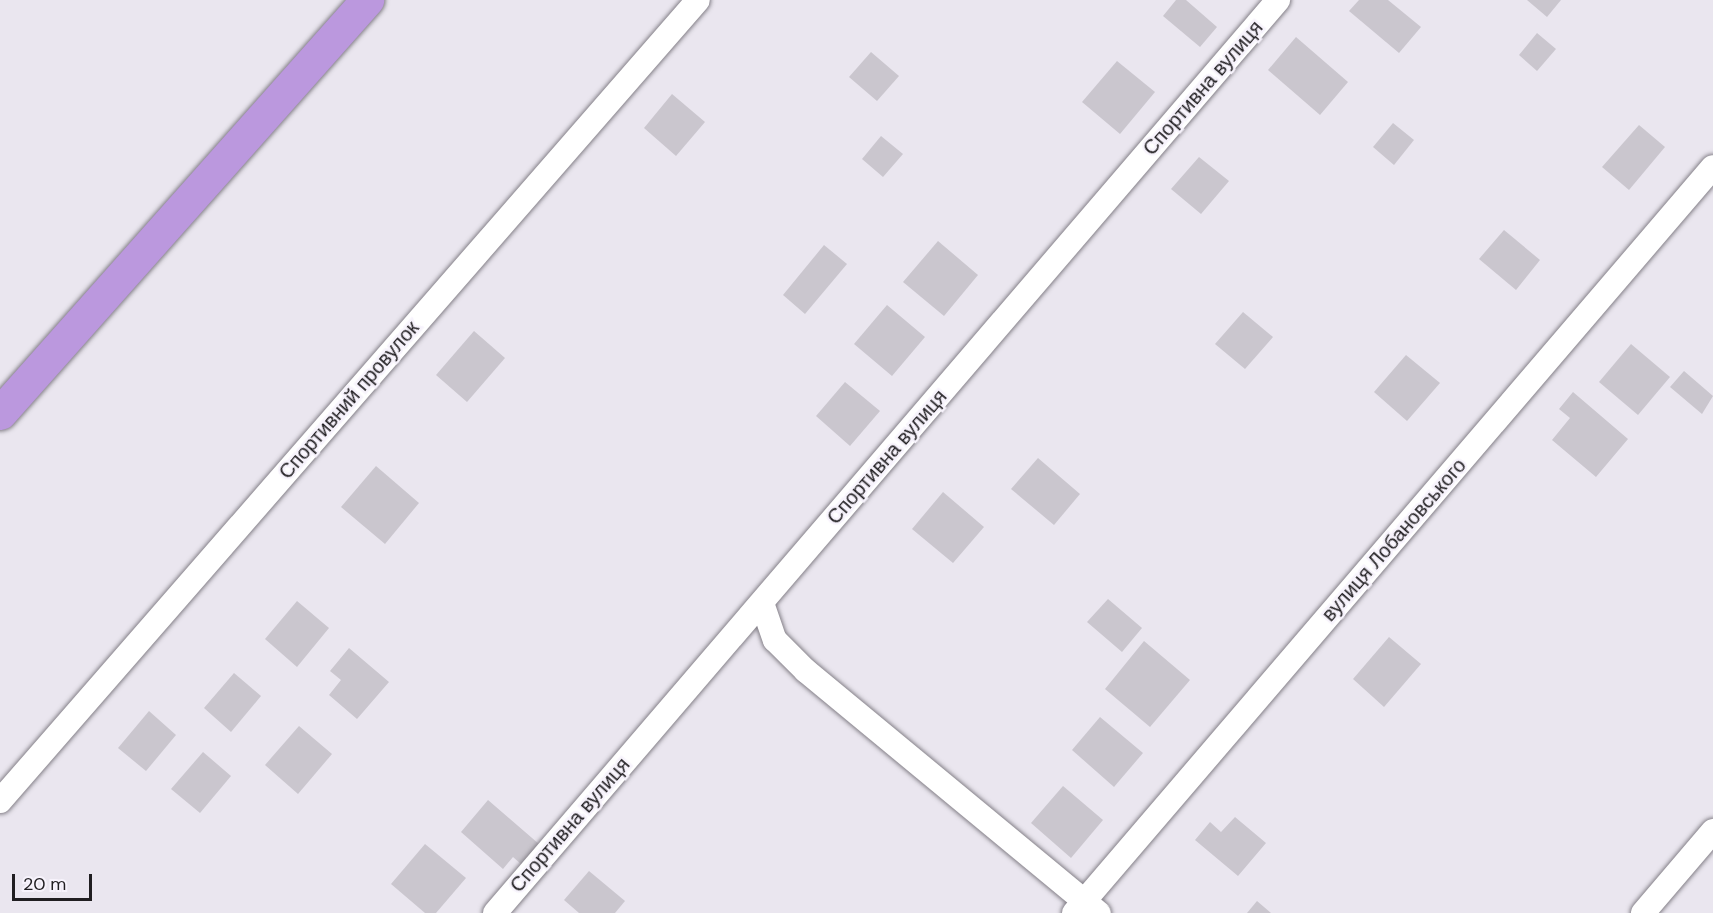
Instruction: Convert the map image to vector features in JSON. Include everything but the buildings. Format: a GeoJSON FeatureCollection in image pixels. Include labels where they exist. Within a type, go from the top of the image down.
{"type":"FeatureCollection","features":[{"type":"Feature","properties":{"kind":"highway"},"geometry":{"type":"LineString","coordinates":[[0,413],[367,0]]}},
{"type":"Feature","properties":{"kind":"street","name":"Спортивний провулок"},"geometry":{"type":"LineString","coordinates":[[0,801],[698,0]]}},
{"type":"Feature","properties":{"kind":"street","name":"Спортивна вулиця"},"geometry":{"type":"LineString","coordinates":[[495,913],[1278,0]]}},
{"type":"Feature","properties":{"kind":"street","name":"вулиця Лобановського"},"geometry":{"type":"LineString","coordinates":[[1086,909],[1713,166]]}},
{"type":"Feature","properties":{"kind":"street"},"geometry":{"type":"LineString","coordinates":[[762,603],[775,640],[806,671],[1086,909]]}},
{"type":"Feature","properties":{"kind":"street"},"geometry":{"type":"LineString","coordinates":[[1643,913],[1713,831]]}}]}
